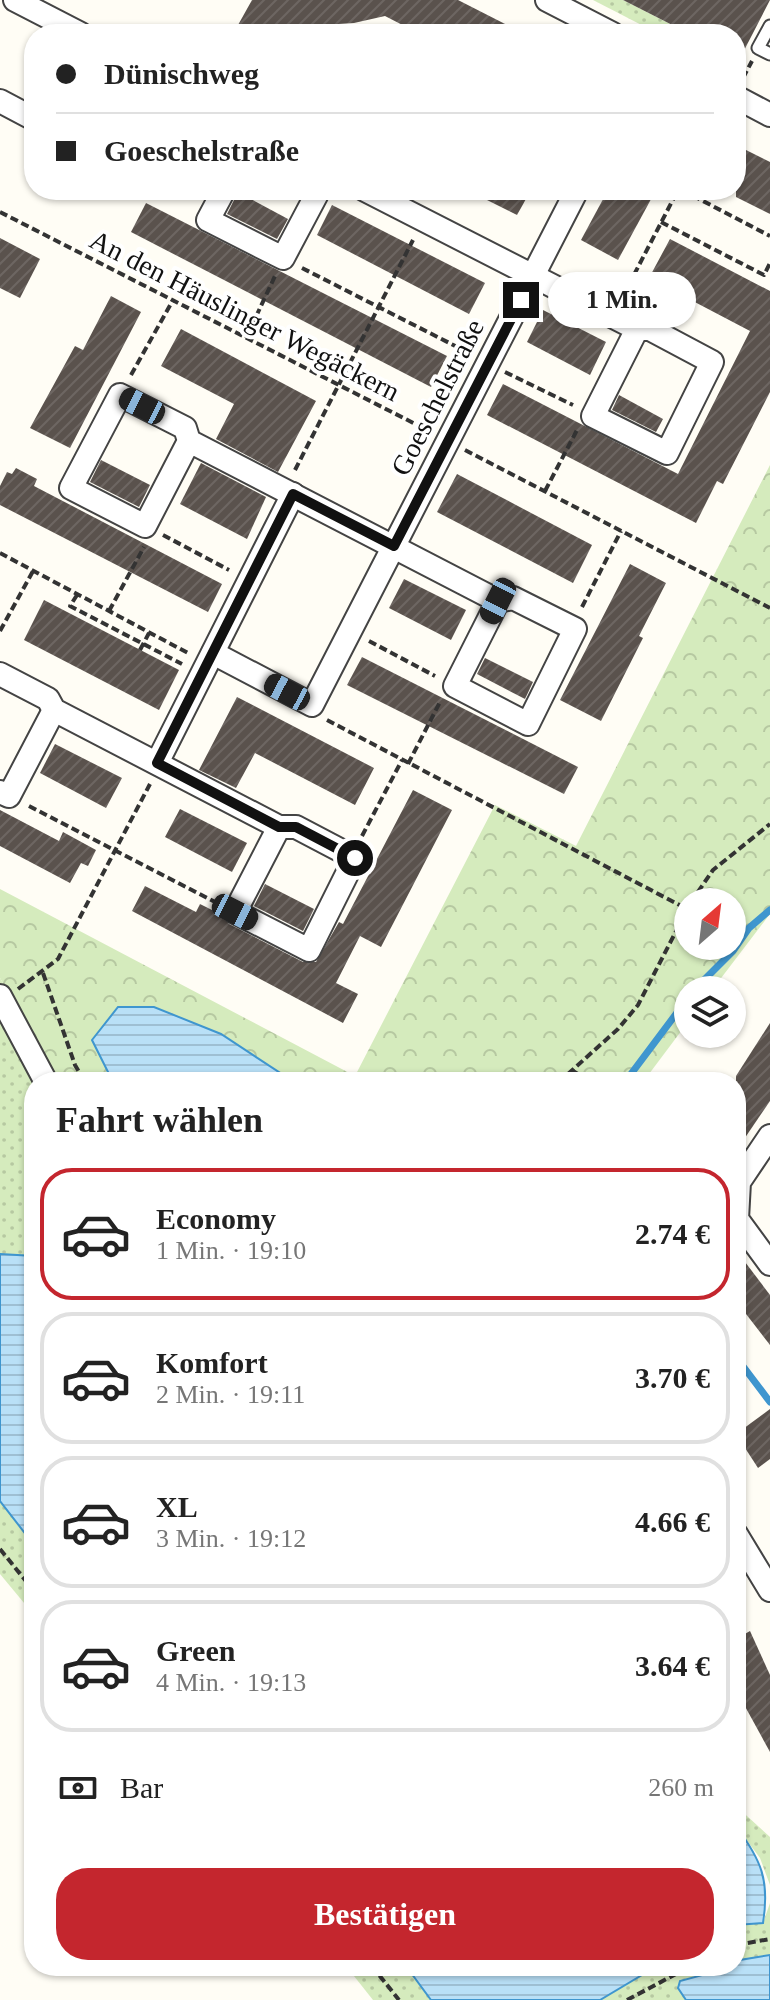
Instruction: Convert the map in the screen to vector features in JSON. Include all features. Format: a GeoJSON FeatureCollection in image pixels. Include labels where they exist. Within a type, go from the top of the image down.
{"type":"FeatureCollection","features":[{"type":"Feature","properties":{"kind":"street"},"geometry":{"type":"LineString","coordinates":[[0,15],[7,0]]}},
{"type":"Feature","properties":{"kind":"street"},"geometry":{"type":"LineString","coordinates":[[15,0],[62,24]]}},
{"type":"Feature","properties":{"kind":"street"},"geometry":{"type":"LineString","coordinates":[[547,0],[594,24]]}},
{"type":"Feature","properties":{"kind":"street"},"geometry":{"type":"LineString","coordinates":[[0,101],[24,114]]}},
{"type":"Feature","properties":{"kind":"street"},"geometry":{"type":"LineString","coordinates":[[746,102],[770,115]]}},
{"type":"Feature","properties":{"kind":"street"},"geometry":{"type":"LineString","coordinates":[[219,200],[208,220],[283,258],[314,200]]}},
{"type":"Feature","properties":{"kind":"street"},"geometry":{"type":"LineString","coordinates":[[384,200],[637,329],[650,329],[712,362],[667,453],[589,414],[637,329]]}},
{"type":"Feature","properties":{"kind":"street","name":"Goeschelstraße"},"geometry":{"type":"LineString","coordinates":[[312,705],[572,200]]}},
{"type":"Feature","properties":{"kind":"street"},"geometry":{"type":"LineString","coordinates":[[120,395],[185,428],[189,441],[149,528],[71,488],[120,395]]}},
{"type":"Feature","properties":{"kind":"street"},"geometry":{"type":"LineString","coordinates":[[189,441],[498,601],[513,598],[575,629],[528,724],[452,684],[498,601]]}},
{"type":"Feature","properties":{"kind":"street"},"geometry":{"type":"LineString","coordinates":[[158,764],[289,492]]}},
{"type":"Feature","properties":{"kind":"street"},"geometry":{"type":"LineString","coordinates":[[208,664],[312,705]]}},
{"type":"Feature","properties":{"kind":"street"},"geometry":{"type":"LineString","coordinates":[[0,674],[48,699],[54,710],[279,827],[296,827],[355,858],[309,950],[235,912],[279,827]]}},
{"type":"Feature","properties":{"kind":"street"},"geometry":{"type":"LineString","coordinates":[[4,794],[54,710]]}},
{"type":"Feature","properties":{"kind":"street"},"geometry":{"type":"LineString","coordinates":[[1,998],[41,1072]]}},
{"type":"Feature","properties":{"kind":"street"},"geometry":{"type":"LineString","coordinates":[[746,1172],[770,1136]]}},
{"type":"Feature","properties":{"kind":"street"},"geometry":{"type":"LineString","coordinates":[[746,1231],[770,1264]]}},
{"type":"Feature","properties":{"kind":"street"},"geometry":{"type":"LineString","coordinates":[[746,1550],[770,1590]]}},
{"type":"Feature","properties":{"kind":"lane"},"geometry":{"type":"LineString","coordinates":[[770,26],[758,48],[770,54]]}},
{"type":"Feature","properties":{"kind":"path"},"geometry":{"type":"LineString","coordinates":[[746,71],[758,48]]}},
{"type":"Feature","properties":{"kind":"path"},"geometry":{"type":"LineString","coordinates":[[612,316],[674,200]]}},
{"type":"Feature","properties":{"kind":"path"},"geometry":{"type":"LineString","coordinates":[[700,200],[770,236]]}},
{"type":"Feature","properties":{"kind":"path","name":"An den Häuslinger Wegäckern"},"geometry":{"type":"LineString","coordinates":[[0,212],[770,608]]}},
{"type":"Feature","properties":{"kind":"path"},"geometry":{"type":"LineString","coordinates":[[289,492],[423,220]]}},
{"type":"Feature","properties":{"kind":"path"},"geometry":{"type":"LineString","coordinates":[[661,222],[764,275],[770,263]]}},
{"type":"Feature","properties":{"kind":"path"},"geometry":{"type":"LineString","coordinates":[[246,338],[283,258],[589,414],[545,491]]}},
{"type":"Feature","properties":{"kind":"path"},"geometry":{"type":"LineString","coordinates":[[120,395],[173,300]]}},
{"type":"Feature","properties":{"kind":"path"},"geometry":{"type":"LineString","coordinates":[[109,611],[149,528],[249,580]]}},
{"type":"Feature","properties":{"kind":"path"},"geometry":{"type":"LineString","coordinates":[[571,628],[621,531]]}},
{"type":"Feature","properties":{"kind":"path"},"geometry":{"type":"LineString","coordinates":[[0,553],[208,664]]}},
{"type":"Feature","properties":{"kind":"path"},"geometry":{"type":"LineString","coordinates":[[0,631],[33,571]]}},
{"type":"Feature","properties":{"kind":"path"},"geometry":{"type":"LineString","coordinates":[[66,611],[77,594]]}},
{"type":"Feature","properties":{"kind":"path"},"geometry":{"type":"LineString","coordinates":[[70,606],[143,643],[208,664]]}},
{"type":"Feature","properties":{"kind":"path"},"geometry":{"type":"LineString","coordinates":[[350,631],[452,684],[408,764]]}},
{"type":"Feature","properties":{"kind":"path"},"geometry":{"type":"LineString","coordinates":[[140,650],[149,633]]}},
{"type":"Feature","properties":{"kind":"path"},"geometry":{"type":"LineString","coordinates":[[312,705],[321,717],[674,901]]}},
{"type":"Feature","properties":{"kind":"path"},"geometry":{"type":"LineString","coordinates":[[351,856],[402,760]]}},
{"type":"Feature","properties":{"kind":"path"},"geometry":{"type":"LineString","coordinates":[[1,998],[43,973],[58,959],[158,764]]}},
{"type":"Feature","properties":{"kind":"path"},"geometry":{"type":"LineString","coordinates":[[4,794],[235,912]]}},
{"type":"Feature","properties":{"kind":"path"},"geometry":{"type":"LineString","coordinates":[[701,888],[713,870],[770,824]]}},
{"type":"Feature","properties":{"kind":"path"},"geometry":{"type":"LineString","coordinates":[[575,1072],[572,1070],[638,1005],[674,935]]}},
{"type":"Feature","properties":{"kind":"path"},"geometry":{"type":"LineString","coordinates":[[43,973],[79,1072]]}},
{"type":"Feature","properties":{"kind":"path"},"geometry":{"type":"LineString","coordinates":[[0,1549],[24,1579]]}},
{"type":"Feature","properties":{"kind":"path"},"geometry":{"type":"LineString","coordinates":[[746,1943],[770,1939]]}},
{"type":"Feature","properties":{"kind":"path"},"geometry":{"type":"LineString","coordinates":[[380,1976],[399,2000]]}},
{"type":"Feature","properties":{"kind":"path"},"geometry":{"type":"LineString","coordinates":[[627,2000],[672,1976]]}},
{"type":"Feature","properties":{"kind":"green space"},"geometry":{"type":"Polygon","coordinates":[[[593,0],[623,0],[670,24],[640,24],[593,0]]]}},
{"type":"Feature","properties":{"kind":"green space"},"geometry":{"type":"Polygon","coordinates":[[[770,465],[770,914],[746,945],[746,888],[674,888],[674,960],[735,960],[723,976],[674,976],[674,1041],[650,1072],[357,1072],[495,805],[576,846],[770,465]]]}},
{"type":"Feature","properties":{"kind":"green space"},"geometry":{"type":"Polygon","coordinates":[[[0,889],[347,1072],[52,1072],[0,978],[0,889]]]}},
{"type":"Feature","properties":{"kind":"green space"},"geometry":{"type":"Polygon","coordinates":[[[0,978],[52,1072],[24,1072],[24,1255],[0,1254],[0,978]]]}},
{"type":"Feature","properties":{"kind":"green space"},"geometry":{"type":"Polygon","coordinates":[[[0,1501],[24,1532],[24,1603],[0,1574],[0,1501]]]}},
{"type":"Feature","properties":{"kind":"green space"},"geometry":{"type":"Polygon","coordinates":[[[746,1815],[770,1837],[770,1885],[760,1858],[746,1839],[746,1815]]]}},
{"type":"Feature","properties":{"kind":"green space"},"geometry":{"type":"Polygon","coordinates":[[[770,1903],[770,1955],[746,1961],[746,1924],[763,1923],[770,1903]]]}},
{"type":"Feature","properties":{"kind":"green space"},"geometry":{"type":"Polygon","coordinates":[[[354,1976],[413,1976],[431,2000],[373,2000],[354,1976]]]}},
{"type":"Feature","properties":{"kind":"green space"},"geometry":{"type":"Polygon","coordinates":[[[640,1976],[696,1976],[680,1981],[678,1988],[686,2000],[600,2000],[640,1976]]]}},
{"type":"Feature","properties":{"kind":"water"},"geometry":{"type":"Polygon","coordinates":[[[118,1007],[154,1007],[221,1034],[279,1072],[108,1072],[92,1040],[118,1007]]]}},
{"type":"Feature","properties":{"kind":"water"},"geometry":{"type":"Polygon","coordinates":[[[0,1254],[24,1255],[24,1532],[0,1501],[0,1254]]]}},
{"type":"Feature","properties":{"kind":"water"},"geometry":{"type":"Polygon","coordinates":[[[746,1840],[762,1871],[765,1894],[763,1923],[746,1924],[746,1840]]]}},
{"type":"Feature","properties":{"kind":"water"},"geometry":{"type":"Polygon","coordinates":[[[770,1955],[770,2000],[686,2000],[678,1988],[680,1981],[699,1976],[746,1976],[746,1959],[770,1955]]]}},
{"type":"Feature","properties":{"kind":"water"},"geometry":{"type":"Polygon","coordinates":[[[413,1976],[640,1976],[600,2000],[431,2000],[413,1976]]]}},
{"type":"Feature","properties":{"kind":"building"},"geometry":{"type":"Polygon","coordinates":[[[252,0],[458,0],[505,24],[401,24],[385,16],[338,24],[239,24],[252,0]]]}},
{"type":"Feature","properties":{"kind":"building"},"geometry":{"type":"Polygon","coordinates":[[[623,0],[770,0],[746,47],[746,24],[670,24],[623,0]]]}},
{"type":"Feature","properties":{"kind":"building"},"geometry":{"type":"Polygon","coordinates":[[[746,150],[770,162],[770,214],[742,200],[746,200],[746,150]]]}},
{"type":"Feature","properties":{"kind":"building"},"geometry":{"type":"Polygon","coordinates":[[[234,200],[253,200],[288,219],[277,239],[227,214],[234,200]]]}},
{"type":"Feature","properties":{"kind":"building"},"geometry":{"type":"Polygon","coordinates":[[[487,200],[525,200],[517,215],[487,200]]]}},
{"type":"Feature","properties":{"kind":"building"},"geometry":{"type":"Polygon","coordinates":[[[603,200],[651,200],[618,260],[581,240],[603,200]]]}},
{"type":"Feature","properties":{"kind":"building"},"geometry":{"type":"Polygon","coordinates":[[[146,203],[447,356],[431,387],[131,232],[146,203]]]}},
{"type":"Feature","properties":{"kind":"building"},"geometry":{"type":"Polygon","coordinates":[[[332,205],[485,283],[469,314],[317,235],[332,205]]]}},
{"type":"Feature","properties":{"kind":"building"},"geometry":{"type":"Polygon","coordinates":[[[0,238],[40,259],[20,298],[0,288],[0,238]]]}},
{"type":"Feature","properties":{"kind":"building"},"geometry":{"type":"Polygon","coordinates":[[[670,239],[770,291],[770,392],[723,484],[717,481],[696,523],[487,415],[503,384],[678,474],[750,331],[649,278],[670,239]]]}},
{"type":"Feature","properties":{"kind":"building"},"geometry":{"type":"Polygon","coordinates":[[[111,296],[141,312],[70,448],[30,428],[75,346],[83,350],[111,296]]]}},
{"type":"Feature","properties":{"kind":"building"},"geometry":{"type":"Polygon","coordinates":[[[543,310],[606,342],[590,375],[527,342],[543,310]]]}},
{"type":"Feature","properties":{"kind":"building"},"geometry":{"type":"Polygon","coordinates":[[[181,329],[316,401],[278,472],[216,439],[234,404],[161,366],[181,329]]]}},
{"type":"Feature","properties":{"kind":"building"},"geometry":{"type":"Polygon","coordinates":[[[619,395],[663,419],[656,432],[612,410],[619,395]]]}},
{"type":"Feature","properties":{"kind":"building"},"geometry":{"type":"Polygon","coordinates":[[[101,460],[150,485],[139,507],[90,482],[101,460]]]}},
{"type":"Feature","properties":{"kind":"building"},"geometry":{"type":"Polygon","coordinates":[[[201,463],[266,497],[247,539],[180,504],[201,463]]]}},
{"type":"Feature","properties":{"kind":"building"},"geometry":{"type":"Polygon","coordinates":[[[16,468],[37,479],[34,486],[222,584],[208,612],[0,505],[0,486],[7,472],[12,474],[16,468]]]}},
{"type":"Feature","properties":{"kind":"building"},"geometry":{"type":"Polygon","coordinates":[[[457,474],[592,545],[573,583],[437,512],[457,474]]]}},
{"type":"Feature","properties":{"kind":"building"},"geometry":{"type":"Polygon","coordinates":[[[630,564],[666,583],[639,636],[643,638],[601,721],[560,700],[630,564]]]}},
{"type":"Feature","properties":{"kind":"building"},"geometry":{"type":"Polygon","coordinates":[[[404,579],[466,610],[451,640],[389,608],[404,579]]]}},
{"type":"Feature","properties":{"kind":"building"},"geometry":{"type":"Polygon","coordinates":[[[44,600],[179,670],[159,710],[24,640],[44,600]]]}},
{"type":"Feature","properties":{"kind":"building"},"geometry":{"type":"Polygon","coordinates":[[[362,657],[578,767],[564,794],[347,685],[362,657]]]}},
{"type":"Feature","properties":{"kind":"building"},"geometry":{"type":"Polygon","coordinates":[[[485,658],[533,682],[525,699],[477,674],[485,658]]]}},
{"type":"Feature","properties":{"kind":"building"},"geometry":{"type":"Polygon","coordinates":[[[237,697],[374,768],[355,805],[255,753],[236,788],[199,770],[237,697]]]}},
{"type":"Feature","properties":{"kind":"building"},"geometry":{"type":"Polygon","coordinates":[[[55,744],[122,778],[106,808],[40,773],[55,744]]]}},
{"type":"Feature","properties":{"kind":"building"},"geometry":{"type":"Polygon","coordinates":[[[413,790],[452,810],[381,947],[360,936],[336,983],[358,994],[343,1023],[132,911],[145,886],[196,912],[200,904],[222,915],[229,924],[303,962],[316,962],[339,922],[343,924],[413,790]]]}},
{"type":"Feature","properties":{"kind":"building"},"geometry":{"type":"Polygon","coordinates":[[[180,809],[247,843],[232,872],[165,837],[180,809]]]}},
{"type":"Feature","properties":{"kind":"building"},"geometry":{"type":"Polygon","coordinates":[[[0,810],[59,841],[63,832],[96,850],[88,866],[81,863],[70,883],[0,846],[0,810]]]}},
{"type":"Feature","properties":{"kind":"building"},"geometry":{"type":"Polygon","coordinates":[[[265,884],[314,909],[303,931],[254,906],[265,884]]]}},
{"type":"Feature","properties":{"kind":"building"},"geometry":{"type":"Polygon","coordinates":[[[770,1023],[770,1101],[746,1136],[746,1072],[739,1072],[770,1023]]]}},
{"type":"Feature","properties":{"kind":"building"},"geometry":{"type":"Polygon","coordinates":[[[746,1263],[770,1295],[770,1345],[746,1314],[746,1263]]]}},
{"type":"Feature","properties":{"kind":"building"},"geometry":{"type":"Polygon","coordinates":[[[770,1409],[770,1459],[758,1468],[746,1449],[746,1427],[770,1409]]]}},
{"type":"Feature","properties":{"kind":"building"},"geometry":{"type":"Polygon","coordinates":[[[750,1631],[770,1675],[770,1752],[746,1708],[746,1633],[750,1631]]]}},
{"type":"Feature","properties":{"kind":"waterway"},"geometry":{"type":"LineString","coordinates":[[708,976],[733,951],[749,928],[770,910]]}},
{"type":"Feature","properties":{"kind":"waterway"},"geometry":{"type":"LineString","coordinates":[[632,1072],[674,1017]]}},
{"type":"Feature","properties":{"kind":"waterway"},"geometry":{"type":"LineString","coordinates":[[746,1370],[770,1402]]}},
{"type":"Feature","properties":{"kind":"route"},"geometry":{"type":"LineString","coordinates":[[355,858],[296,827],[279,827],[157,763],[293,494],[394,546],[521,300]]}}]}
